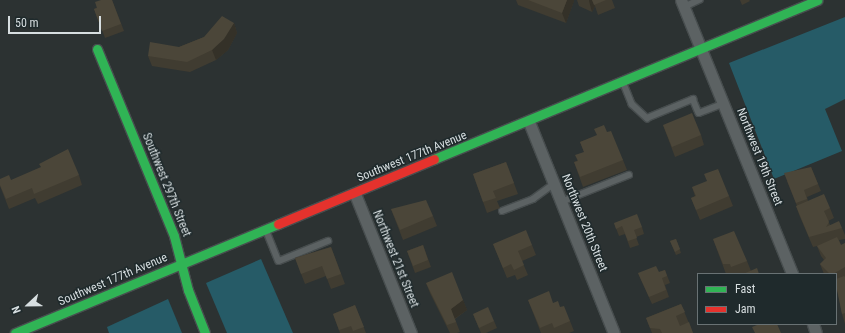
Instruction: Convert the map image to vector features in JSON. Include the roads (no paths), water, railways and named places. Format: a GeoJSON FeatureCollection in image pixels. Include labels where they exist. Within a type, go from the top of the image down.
{"type":"FeatureCollection","features":[{"type":"Feature","properties":{"kind":"main road","name":"Southwest 177th Avenue"},"geometry":{"type":"LineString","coordinates":[[15,333],[529,122],[817,0]]}},
{"type":"Feature","properties":{"kind":"main road","name":"Southwest 297th Street"},"geometry":{"type":"LineString","coordinates":[[97,49],[174,236],[205,333]]}},
{"type":"Feature","properties":{"kind":"street","name":"Northwest 19th Street"},"geometry":{"type":"LineString","coordinates":[[682,3],[792,273]]}},
{"type":"Feature","properties":{"kind":"street","name":"Northwest 20th Street"},"geometry":{"type":"LineString","coordinates":[[529,122],[614,333]]}},
{"type":"Feature","properties":{"kind":"street","name":"Northwest 21st Street"},"geometry":{"type":"LineString","coordinates":[[355,194],[411,333]]}},
{"type":"Feature","properties":{"kind":"lane"},"geometry":{"type":"LineString","coordinates":[[682,3],[699,0]]}},
{"type":"Feature","properties":{"kind":"lane"},"geometry":{"type":"LineString","coordinates":[[623,82],[632,104],[647,118],[693,99],[699,113],[723,104]]}},
{"type":"Feature","properties":{"kind":"lane"},"geometry":{"type":"LineString","coordinates":[[561,202],[629,175]]}},
{"type":"Feature","properties":{"kind":"lane"},"geometry":{"type":"LineString","coordinates":[[502,211],[533,199],[554,184]]}},
{"type":"Feature","properties":{"kind":"lane"},"geometry":{"type":"LineString","coordinates":[[266,230],[279,261],[328,240]]}}]}
